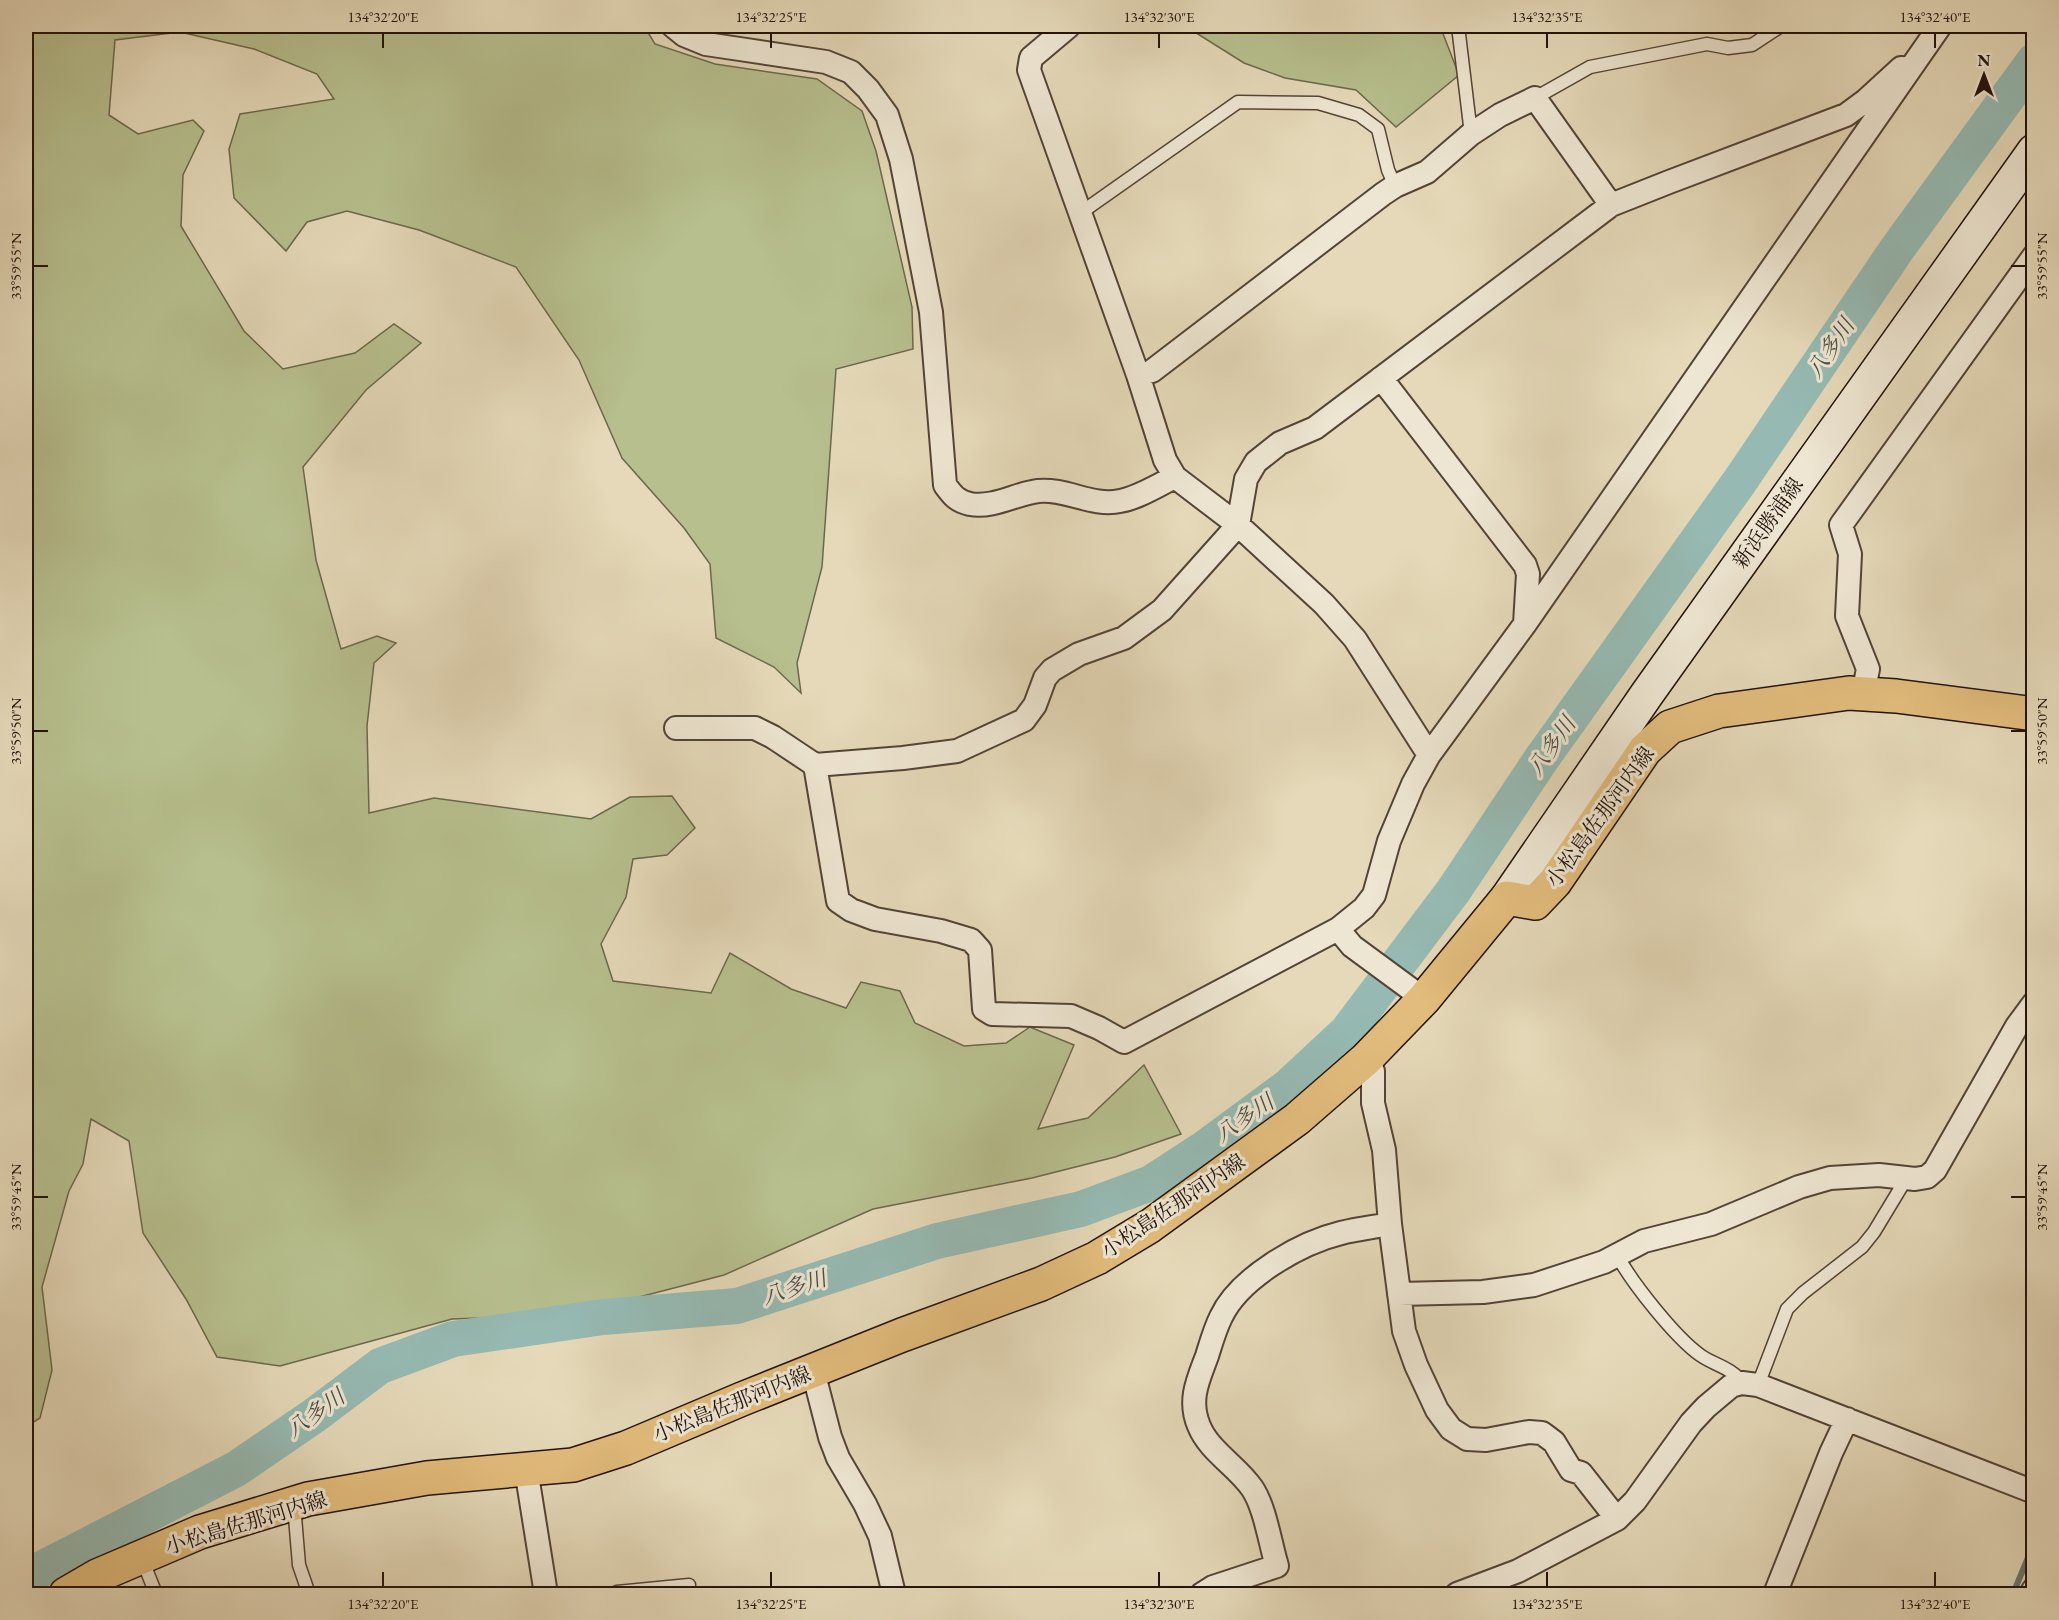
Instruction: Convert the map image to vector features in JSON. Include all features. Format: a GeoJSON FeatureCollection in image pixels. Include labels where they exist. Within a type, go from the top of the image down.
{"type":"FeatureCollection","features":[{"type":"Feature","properties":{"kind":"main road","name":"新浜勝浦線"},"geometry":{"type":"LineString","coordinates":[[1507,898],[1647,694],[2034,152]]}},
{"type":"Feature","properties":{"kind":"main road","name":"小松島佐那河内線"},"geometry":{"type":"LineString","coordinates":[[66,1594],[97,1576],[200,1532],[294,1503],[427,1478],[573,1465],[626,1448],[813,1371],[1041,1284],[1097,1258],[1150,1227],[1297,1119],[1366,1059],[1507,898],[1535,903],[1543,896],[1555,882],[1645,750],[1670,727],[1719,711],[1849,693],[1896,696],[2034,714]]}},
{"type":"Feature","properties":{"kind":"street"},"geometry":{"type":"LineString","coordinates":[[673,26],[684,35],[706,44],[826,62],[851,72],[868,89],[887,115],[901,159],[931,312],[945,485],[956,500],[971,504],[989,504],[1037,491],[1058,491],[1105,503],[1122,501],[1175,477]]}},
{"type":"Feature","properties":{"kind":"street"},"geometry":{"type":"LineString","coordinates":[[1069,26],[1031,58],[1029,70],[1138,375],[1164,460],[1175,477],[1238,525],[1324,604],[1355,639],[1429,755]]}},
{"type":"Feature","properties":{"kind":"street"},"geometry":{"type":"LineString","coordinates":[[815,765],[838,901],[851,910],[875,919],[940,931],[971,940],[980,950],[984,1009],[992,1014],[1071,1016],[1124,1042],[1345,938],[1374,894],[1389,841],[1413,784],[1429,755],[1525,624],[1940,26]]}},
{"type":"Feature","properties":{"kind":"street"},"geometry":{"type":"LineString","coordinates":[[676,728],[755,728],[815,765],[957,751],[1024,720],[1035,705],[1045,678],[1052,670],[1078,654],[1124,638],[1139,629],[1162,609],[1238,525],[1245,479],[1256,462],[1280,443],[1315,428],[1611,206],[1846,115],[1901,68],[1910,69]]}},
{"type":"Feature","properties":{"kind":"street"},"geometry":{"type":"LineString","coordinates":[[1138,375],[1152,371],[1395,186],[1427,172],[1472,134],[1500,115],[1535,98],[1611,206]]}},
{"type":"Feature","properties":{"kind":"street"},"geometry":{"type":"LineString","coordinates":[[1863,694],[1868,669],[1847,616],[1850,554],[1842,525],[2034,256]]}},
{"type":"Feature","properties":{"kind":"street"},"geometry":{"type":"LineString","coordinates":[[1381,378],[1525,565],[1528,574],[1525,624]]}},
{"type":"Feature","properties":{"kind":"street"},"geometry":{"type":"LineString","coordinates":[[1345,938],[1419,996]]}},
{"type":"Feature","properties":{"kind":"street"},"geometry":{"type":"LineString","coordinates":[[1399,1294],[1484,1292],[1534,1285],[1604,1262],[1644,1240],[1711,1224],[1799,1187],[1830,1178],[1879,1175],[1915,1179],[1927,1177],[1935,1170],[2017,1026],[2034,1003]]}},
{"type":"Feature","properties":{"kind":"street"},"geometry":{"type":"LineString","coordinates":[[1366,1059],[1373,1071],[1373,1103],[1384,1150],[1390,1224],[1404,1331],[1416,1365],[1437,1410],[1451,1429],[1467,1439],[1486,1440],[1529,1432],[1542,1433],[1554,1442],[1571,1470],[1581,1473],[1617,1519]]}},
{"type":"Feature","properties":{"kind":"street"},"geometry":{"type":"LineString","coordinates":[[1202,1594],[1213,1587],[1276,1566],[1261,1507],[1252,1488],[1210,1443],[1199,1428],[1194,1410],[1194,1390],[1221,1316],[1241,1289],[1263,1271],[1301,1248],[1340,1233],[1390,1224]]}},
{"type":"Feature","properties":{"kind":"street"},"geometry":{"type":"LineString","coordinates":[[813,1371],[830,1437],[838,1458],[865,1504],[880,1536],[894,1594]]}},
{"type":"Feature","properties":{"kind":"street"},"geometry":{"type":"LineString","coordinates":[[1457,1594],[1518,1571],[1617,1519],[1635,1502],[1691,1423],[1731,1386],[1750,1384],[2034,1492]]}},
{"type":"Feature","properties":{"kind":"street"},"geometry":{"type":"LineString","coordinates":[[1775,1594],[1831,1453],[1847,1419]]}},
{"type":"Feature","properties":{"kind":"street"},"geometry":{"type":"LineString","coordinates":[[525,1469],[546,1594]]}},
{"type":"Feature","properties":{"kind":"street"},"geometry":{"type":"LineString","coordinates":[[2031,1594],[2034,1589]]}},
{"type":"Feature","properties":{"kind":"lane"},"geometry":{"type":"LineString","coordinates":[[1458,26],[1472,134]]}},
{"type":"Feature","properties":{"kind":"lane"},"geometry":{"type":"LineString","coordinates":[[1535,98],[1590,67],[1707,44],[1728,48],[1752,45],[1781,26]]}},
{"type":"Feature","properties":{"kind":"lane"},"geometry":{"type":"LineString","coordinates":[[1079,214],[1238,102],[1318,103],[1359,115],[1378,129],[1388,170],[1395,186]]}},
{"type":"Feature","properties":{"kind":"lane"},"geometry":{"type":"LineString","coordinates":[[1617,1255],[1624,1268],[1677,1334],[1701,1356],[1750,1384],[1787,1309],[1803,1293],[1862,1247],[1874,1232],[1903,1184],[1904,1178]]}},
{"type":"Feature","properties":{"kind":"lane"},"geometry":{"type":"LineString","coordinates":[[294,1503],[299,1565],[309,1594]]}},
{"type":"Feature","properties":{"kind":"lane"},"geometry":{"type":"LineString","coordinates":[[141,1557],[156,1594]]}},
{"type":"Feature","properties":{"kind":"lane"},"geometry":{"type":"LineString","coordinates":[[613,1594],[689,1585]]}},
{"type":"Feature","properties":{"kind":"green space"},"geometry":{"type":"Polygon","coordinates":[[[26,26],[644,26],[655,44],[715,64],[817,79],[862,111],[876,151],[912,307],[913,349],[836,369],[822,567],[797,663],[801,693],[774,667],[716,638],[710,564],[684,528],[622,458],[579,360],[516,267],[419,230],[347,211],[307,222],[286,251],[234,198],[229,149],[240,114],[334,99],[317,74],[254,49],[180,32],[115,40],[109,115],[138,134],[193,120],[204,131],[183,175],[181,226],[244,331],[283,369],[355,353],[394,324],[421,343],[366,390],[303,467],[316,560],[341,649],[377,636],[396,643],[374,663],[367,726],[369,813],[434,798],[591,819],[630,797],[672,796],[695,828],[667,855],[633,859],[626,897],[601,944],[613,981],[711,993],[730,953],[791,989],[846,1008],[861,982],[900,991],[915,1023],[964,1046],[1006,1043],[1030,1027],[1074,1045],[1038,1129],[1088,1118],[1144,1065],[1181,1134],[1115,1157],[1032,1178],[873,1209],[724,1275],[570,1315],[452,1319],[280,1366],[217,1357],[186,1299],[143,1233],[129,1141],[91,1119],[83,1164],[69,1191],[42,1287],[52,1370],[40,1418],[26,1427],[26,26]]]}},
{"type":"Feature","properties":{"kind":"green space"},"geometry":{"type":"Polygon","coordinates":[[[1185,26],[1440,26],[1459,75],[1396,127],[1356,90],[1285,78],[1244,63],[1185,26]]]}},
{"type":"Feature","properties":{"kind":"waterway","name":"八多川"},"geometry":{"type":"LineString","coordinates":[[26,1577],[236,1469],[315,1415],[380,1366],[453,1339],[603,1317],[737,1306],[937,1241],[1081,1209],[1151,1183],[1205,1148],[1289,1086],[1347,1032],[1454,890],[1540,761],[1740,481],[1897,249],[2034,61]]}},
{"type":"Feature","properties":{"kind":"waterway"},"geometry":{"type":"LineString","coordinates":[[2013,1594],[2034,1543]]}}]}
